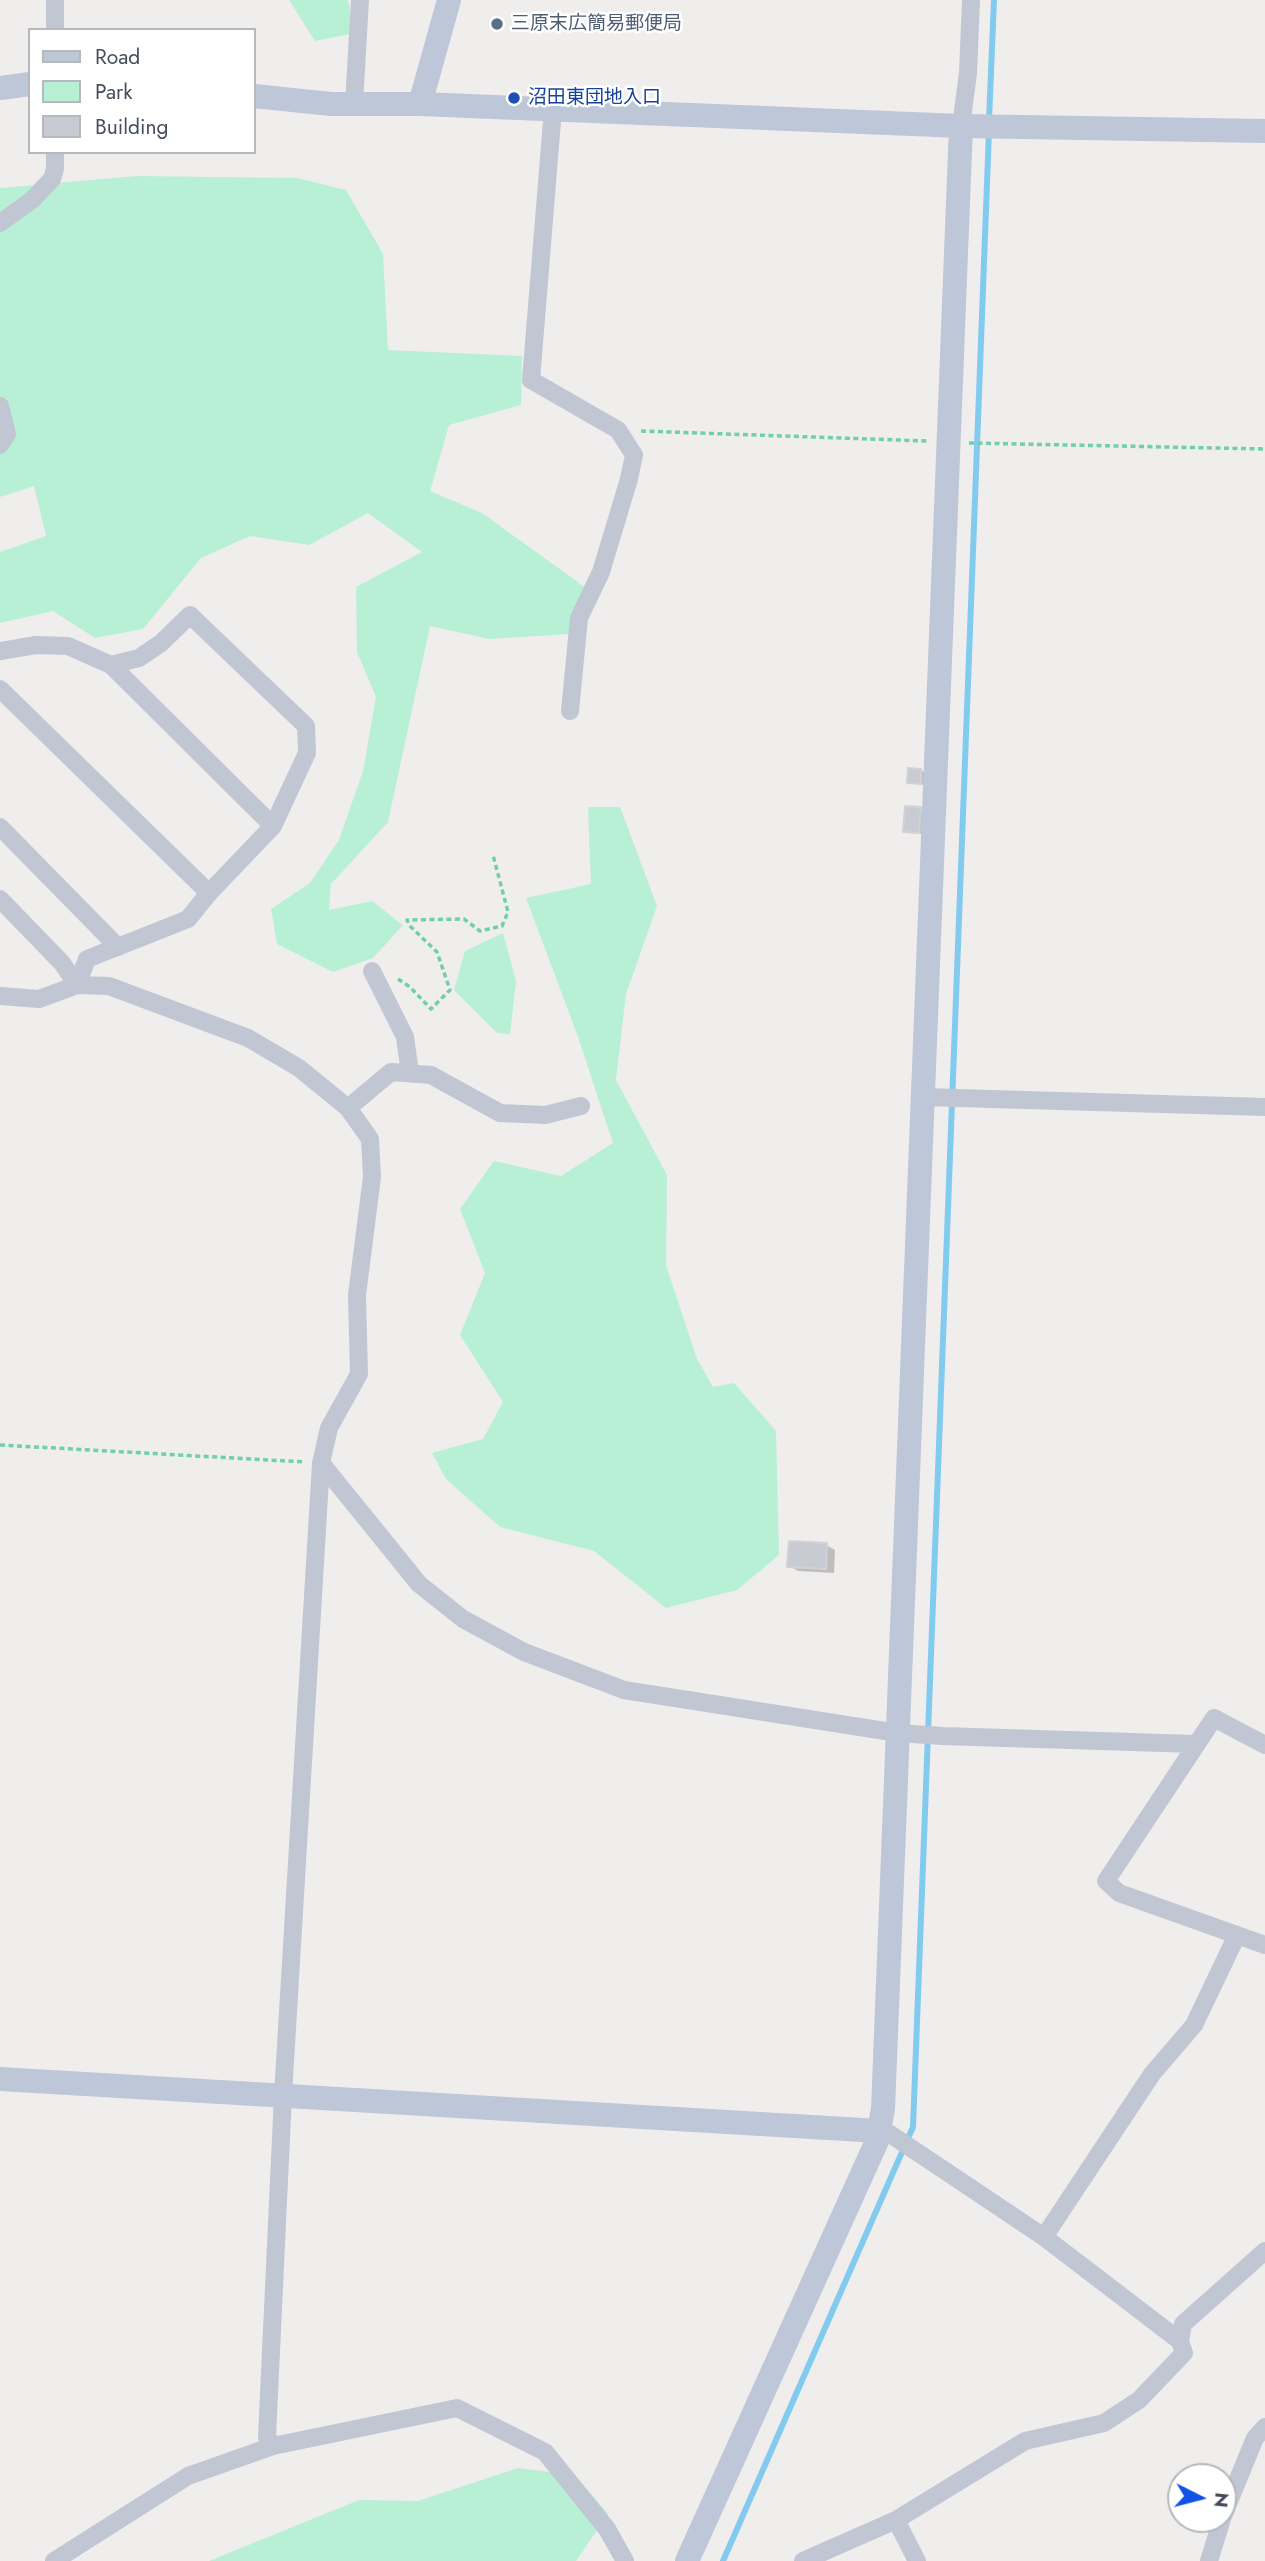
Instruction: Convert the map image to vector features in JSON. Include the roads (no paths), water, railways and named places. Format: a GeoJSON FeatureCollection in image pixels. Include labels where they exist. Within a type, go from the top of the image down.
{"type":"FeatureCollection","features":[{"type":"Feature","properties":{"kind":"street"},"geometry":{"type":"LineString","coordinates":[[55,0],[55,28]]}},
{"type":"Feature","properties":{"kind":"street"},"geometry":{"type":"LineString","coordinates":[[354,104],[360,0]]}},
{"type":"Feature","properties":{"kind":"street"},"geometry":{"type":"LineString","coordinates":[[420,104],[449,0]]}},
{"type":"Feature","properties":{"kind":"street"},"geometry":{"type":"LineString","coordinates":[[687,2561],[877,2141],[884,2133],[961,126],[968,73],[971,0]]}},
{"type":"Feature","properties":{"kind":"street"},"geometry":{"type":"LineString","coordinates":[[0,88],[28,84]]}},
{"type":"Feature","properties":{"kind":"street"},"geometry":{"type":"LineString","coordinates":[[256,96],[354,104],[420,104],[961,126],[1265,131]]}},
{"type":"Feature","properties":{"kind":"street"},"geometry":{"type":"LineString","coordinates":[[553,109],[531,380],[618,430],[634,455],[601,572],[579,618],[570,711]]}},
{"type":"Feature","properties":{"kind":"street"},"geometry":{"type":"LineString","coordinates":[[0,223],[32,200],[52,179],[55,154]]}},
{"type":"Feature","properties":{"kind":"street"},"geometry":{"type":"LineString","coordinates":[[0,406],[7,434],[0,445]]}},
{"type":"Feature","properties":{"kind":"street"},"geometry":{"type":"LineString","coordinates":[[78,985],[87,959],[188,919],[273,826],[307,753],[306,726],[190,615],[161,643],[139,658],[111,665]]}},
{"type":"Feature","properties":{"kind":"street"},"geometry":{"type":"LineString","coordinates":[[0,651],[36,645],[68,646],[111,665],[273,826]]}},
{"type":"Feature","properties":{"kind":"street"},"geometry":{"type":"LineString","coordinates":[[0,689],[209,893]]}},
{"type":"Feature","properties":{"kind":"street"},"geometry":{"type":"LineString","coordinates":[[0,827],[118,947]]}},
{"type":"Feature","properties":{"kind":"street"},"geometry":{"type":"LineString","coordinates":[[0,899],[62,963],[78,985]]}},
{"type":"Feature","properties":{"kind":"street"},"geometry":{"type":"LineString","coordinates":[[372,971],[405,1037],[410,1073]]}},
{"type":"Feature","properties":{"kind":"street"},"geometry":{"type":"LineString","coordinates":[[0,996],[39,999],[78,985],[109,986],[248,1038],[299,1068],[348,1108],[370,1139],[372,1177],[357,1295],[359,1374],[329,1429],[321,1462],[283,2095],[267,2437],[273,2446]]}},
{"type":"Feature","properties":{"kind":"street"},"geometry":{"type":"LineString","coordinates":[[348,1108],[391,1072],[431,1075],[500,1114],[545,1115],[580,1106]]}},
{"type":"Feature","properties":{"kind":"street"},"geometry":{"type":"LineString","coordinates":[[923,1097],[1265,1107]]}},
{"type":"Feature","properties":{"kind":"street"},"geometry":{"type":"LineString","coordinates":[[321,1462],[419,1584],[463,1619],[524,1652],[624,1690],[898,1733],[1195,1744]]}},
{"type":"Feature","properties":{"kind":"street"},"geometry":{"type":"LineString","coordinates":[[1265,1745],[1214,1718],[1106,1881],[1119,1893],[1265,1945]]}},
{"type":"Feature","properties":{"kind":"street"},"geometry":{"type":"LineString","coordinates":[[1044,2237],[1152,2074],[1194,2025],[1237,1935]]}},
{"type":"Feature","properties":{"kind":"street"},"geometry":{"type":"LineString","coordinates":[[0,2080],[884,2133],[928,2159],[1044,2237],[1180,2341],[1185,2353],[1139,2400],[1104,2423],[1025,2441],[895,2520],[803,2561]]}},
{"type":"Feature","properties":{"kind":"street"},"geometry":{"type":"LineString","coordinates":[[1180,2341],[1183,2324],[1265,2251]]}},
{"type":"Feature","properties":{"kind":"street"},"geometry":{"type":"LineString","coordinates":[[54,2561],[188,2476],[273,2446],[457,2408],[545,2452],[607,2529],[625,2561]]}},
{"type":"Feature","properties":{"kind":"street"},"geometry":{"type":"LineString","coordinates":[[1237,2481],[1255,2438],[1265,2427]]}},
{"type":"Feature","properties":{"kind":"street"},"geometry":{"type":"LineString","coordinates":[[895,2520],[917,2561]]}},
{"type":"Feature","properties":{"kind":"street"},"geometry":{"type":"LineString","coordinates":[[1209,2561],[1217,2533]]}},
{"type":"Feature","properties":{"kind":"waterway"},"geometry":{"type":"LineString","coordinates":[[989,120],[994,0]]}},
{"type":"Feature","properties":{"kind":"waterway"},"geometry":{"type":"LineString","coordinates":[[723,2561],[913,2127],[989,131]]}},
{"type":"Feature","properties":{"kind":"place","name":"三原末広簡易郵便局"},"geometry":{"type":"Point","coordinates":[497,24]}},
{"type":"Feature","properties":{"kind":"place","name":"沼田東団地入口"},"geometry":{"type":"Point","coordinates":[514,98]}}]}
